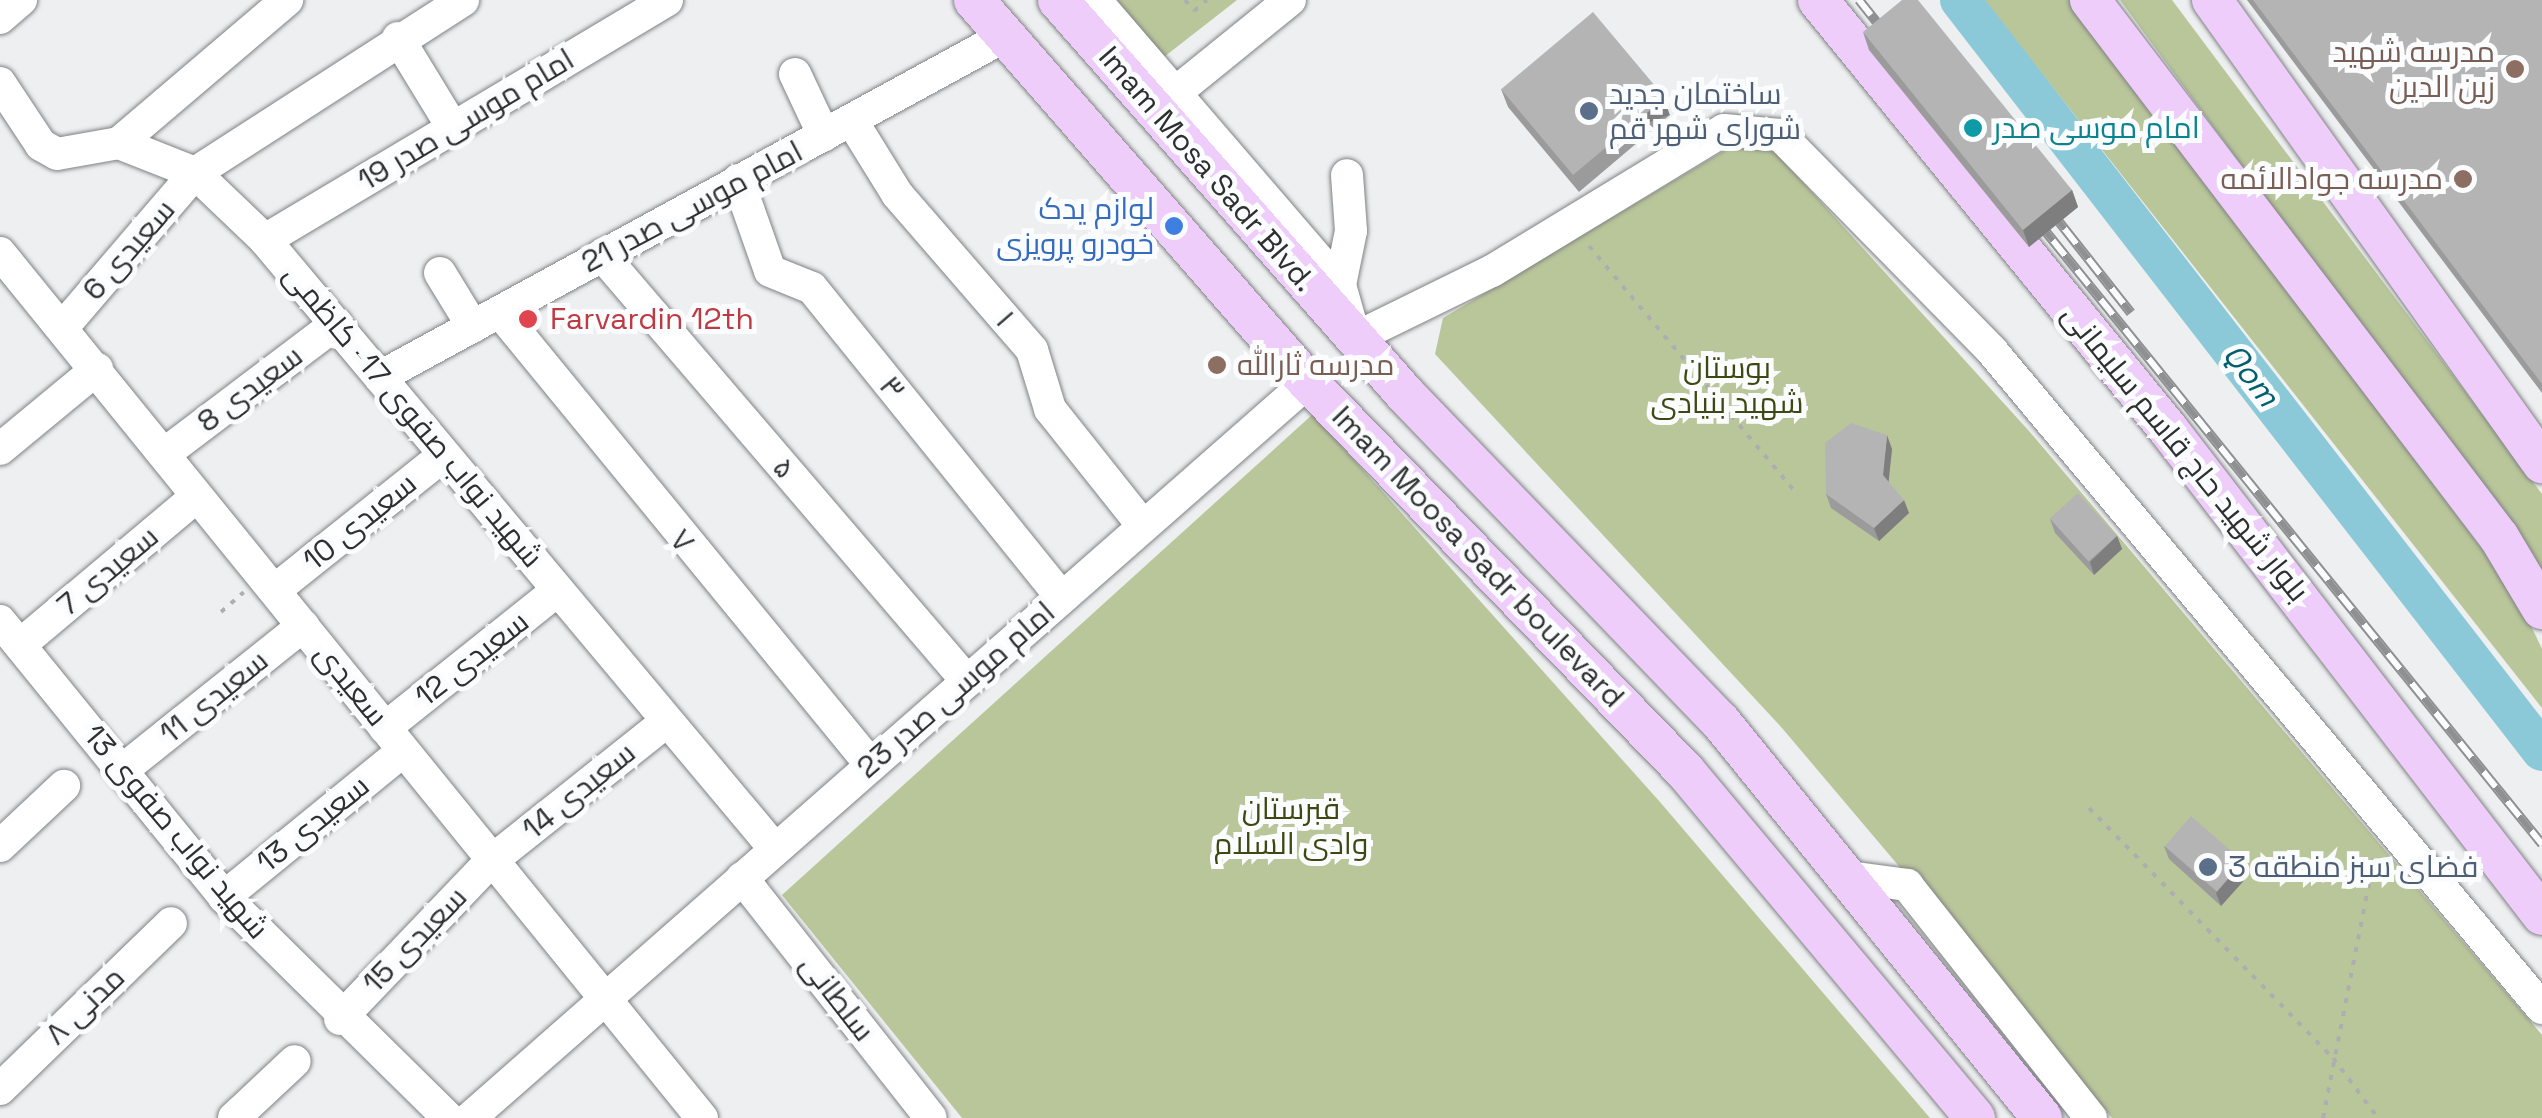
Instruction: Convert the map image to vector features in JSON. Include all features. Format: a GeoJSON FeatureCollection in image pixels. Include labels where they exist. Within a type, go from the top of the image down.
{"type":"FeatureCollection","features":[{"type":"Feature","properties":{"kind":"main road","name":"Imam Moosa Sadr boulevard"},"geometry":{"type":"LineString","coordinates":[[974,0],[1308,382],[1685,771],[1975,1118]]}},
{"type":"Feature","properties":{"kind":"main road","name":"Imam Mosa Sadr Blvd."},"geometry":{"type":"LineString","coordinates":[[1058,0],[1355,338]]}},
{"type":"Feature","properties":{"kind":"main road","name":"بلوار شهید حاج قاسم سلیمانی"},"geometry":{"type":"LineString","coordinates":[[1818,0],[2180,445],[2542,914]]}},
{"type":"Feature","properties":{"kind":"main road"},"geometry":{"type":"LineString","coordinates":[[2090,0],[2500,537],[2542,610]]}},
{"type":"Feature","properties":{"kind":"main road"},"geometry":{"type":"LineString","coordinates":[[2212,0],[2542,463]]}},
{"type":"Feature","properties":{"kind":"main road","name":"Imam Moosa Sadr boulevard"},"geometry":{"type":"LineString","coordinates":[[1355,338],[1720,721],[2042,1118]]}},
{"type":"Feature","properties":{"kind":"street"},"geometry":{"type":"LineString","coordinates":[[0,18],[21,0]]}},
{"type":"Feature","properties":{"kind":"street"},"geometry":{"type":"LineString","coordinates":[[0,83],[13,131],[58,154],[120,143],[287,0]]}},
{"type":"Feature","properties":{"kind":"street","name":"سعیدی 6"},"geometry":{"type":"LineString","coordinates":[[63,327],[195,173],[462,0]]}},
{"type":"Feature","properties":{"kind":"street","name":"امام موسی صدر 19"},"geometry":{"type":"LineString","coordinates":[[265,240],[667,0]]}},
{"type":"Feature","properties":{"kind":"street"},"geometry":{"type":"LineString","coordinates":[[1095,0],[1340,285],[1355,338],[1571,223],[1724,130],[1780,135],[1992,351],[2542,1008]]}},
{"type":"Feature","properties":{"kind":"street"},"geometry":{"type":"LineString","coordinates":[[1174,93],[1290,0]]}},
{"type":"Feature","properties":{"kind":"street","name":"امام موسی صدر 21"},"geometry":{"type":"LineString","coordinates":[[380,377],[1004,36]]}},
{"type":"Feature","properties":{"kind":"street"},"geometry":{"type":"LineString","coordinates":[[398,38],[453,128]]}},
{"type":"Feature","properties":{"kind":"street","name":"۱"},"geometry":{"type":"LineString","coordinates":[[794,74],[1032,350],[1050,409],[1143,526]]}},
{"type":"Feature","properties":{"kind":"street","name":"شهید نواب صفوی 17- کاظمی"},"geometry":{"type":"LineString","coordinates":[[120,143],[195,173],[265,240],[774,849]]}},
{"type":"Feature","properties":{"kind":"street"},"geometry":{"type":"LineString","coordinates":[[1340,285],[1351,230],[1347,175]]}},
{"type":"Feature","properties":{"kind":"street","name":"۳"},"geometry":{"type":"LineString","coordinates":[[738,180],[770,270],[812,288],[1062,598]]}},
{"type":"Feature","properties":{"kind":"street","name":"۵"},"geometry":{"type":"LineString","coordinates":[[602,255],[967,681]]}},
{"type":"Feature","properties":{"kind":"street"},"geometry":{"type":"LineString","coordinates":[[440,272],[486,319]]}},
{"type":"Feature","properties":{"kind":"street","name":"سعیدی"},"geometry":{"type":"LineString","coordinates":[[6,274],[63,327],[490,862],[702,1118]]}},
{"type":"Feature","properties":{"kind":"street","name":"۷"},"geometry":{"type":"LineString","coordinates":[[486,319],[871,765]]}},
{"type":"Feature","properties":{"kind":"street","name":"سعیدی 8"},"geometry":{"type":"LineString","coordinates":[[164,454],[336,324]]}},
{"type":"Feature","properties":{"kind":"street"},"geometry":{"type":"LineString","coordinates":[[0,449],[97,369]]}},
{"type":"Feature","properties":{"kind":"street","name":"امام موسی صدر 23"},"geometry":{"type":"LineString","coordinates":[[470,1118],[1308,382]]}},
{"type":"Feature","properties":{"kind":"street","name":"سعیدی 10"},"geometry":{"type":"LineString","coordinates":[[275,590],[444,454]]}},
{"type":"Feature","properties":{"kind":"street","name":"سعیدی 7"},"geometry":{"type":"LineString","coordinates":[[10,633],[196,496]]}},
{"type":"Feature","properties":{"kind":"street","name":"سعیدی 12"},"geometry":{"type":"LineString","coordinates":[[394,740],[558,590]]}},
{"type":"Feature","properties":{"kind":"street","name":"سعیدی 11"},"geometry":{"type":"LineString","coordinates":[[125,768],[303,626]]}},
{"type":"Feature","properties":{"kind":"street","name":"شهید نواب صفوی 13"},"geometry":{"type":"LineString","coordinates":[[10,633],[125,768],[224,898],[340,1018],[448,1118]]}},
{"type":"Feature","properties":{"kind":"street","name":"سعیدی 14"},"geometry":{"type":"LineString","coordinates":[[490,862],[667,720]]}},
{"type":"Feature","properties":{"kind":"street","name":"سعیدی 13"},"geometry":{"type":"LineString","coordinates":[[224,898],[394,740]]}},
{"type":"Feature","properties":{"kind":"street"},"geometry":{"type":"LineString","coordinates":[[0,846],[64,786]]}},
{"type":"Feature","properties":{"kind":"street","name":"سعیدی 15"},"geometry":{"type":"LineString","coordinates":[[340,1018],[490,862]]}},
{"type":"Feature","properties":{"kind":"street"},"geometry":{"type":"LineString","coordinates":[[1848,877],[1907,885],[2092,1118]]}},
{"type":"Feature","properties":{"kind":"street","name":"سلطانی"},"geometry":{"type":"LineString","coordinates":[[742,878],[931,1118]]}},
{"type":"Feature","properties":{"kind":"street","name":"مدنی ۸"},"geometry":{"type":"LineString","coordinates":[[0,1089],[171,923]]}},
{"type":"Feature","properties":{"kind":"street"},"geometry":{"type":"LineString","coordinates":[[234,1118],[295,1060]]}},
{"type":"Feature","properties":{"kind":"path"},"geometry":{"type":"LineString","coordinates":[[1186,0],[1194,10],[1206,0]]}},
{"type":"Feature","properties":{"kind":"path"},"geometry":{"type":"LineString","coordinates":[[1571,223],[1798,496]]}},
{"type":"Feature","properties":{"kind":"path"},"geometry":{"type":"LineString","coordinates":[[2089,808],[2333,1058],[2378,1118]]}},
{"type":"Feature","properties":{"kind":"path"},"geometry":{"type":"LineString","coordinates":[[2323,1118],[2382,816]]}},
{"type":"Feature","properties":{"kind":"green space"},"geometry":{"type":"Polygon","coordinates":[[[1117,0],[1237,0],[1164,57],[1117,0]]]}},
{"type":"Feature","properties":{"kind":"green space"},"geometry":{"type":"Polygon","coordinates":[[[1984,0],[2069,0],[2516,594],[2542,649],[2542,708],[1984,0]]]}},
{"type":"Feature","properties":{"kind":"green space"},"geometry":{"type":"Polygon","coordinates":[[[2120,0],[2172,0],[2542,494],[2542,574],[2120,0]]]}},
{"type":"Feature","properties":{"kind":"green space","name":"بوستان شهید بنیادی"},"geometry":{"type":"Polygon","coordinates":[[[1737,143],[1770,146],[2029,431],[2542,1035],[2542,1118],[2112,1118],[1782,728],[1435,354],[1443,318],[1737,143]]]}},
{"type":"Feature","properties":{"kind":"green space","name":"قبرستان وادی السلام"},"geometry":{"type":"Polygon","coordinates":[[[1313,414],[1660,802],[1930,1118],[962,1118],[782,895],[1313,414]]]}},
{"type":"Feature","properties":{"kind":"building","name":"امام موسی صدر"},"geometry":{"type":"Polygon","coordinates":[[[1902,0],[1918,0],[2072,190],[2023,230],[1863,32],[1902,0]]]}},
{"type":"Feature","properties":{"kind":"building"},"geometry":{"type":"Polygon","coordinates":[[[2253,0],[2542,0],[2542,384],[2253,0]]]}},
{"type":"Feature","properties":{"kind":"building","name":"ساختمان جدید شورای شهر قم"},"geometry":{"type":"Polygon","coordinates":[[[1593,12],[1665,98],[1573,175],[1501,89],[1593,12]]]}},
{"type":"Feature","properties":{"kind":"building"},"geometry":{"type":"Polygon","coordinates":[[[1851,423],[1887,435],[1883,475],[1904,500],[1874,528],[1826,494],[1825,443],[1851,423]]]}},
{"type":"Feature","properties":{"kind":"building"},"geometry":{"type":"Polygon","coordinates":[[[2078,493],[2117,536],[2089,562],[2050,518],[2078,493]]]}},
{"type":"Feature","properties":{"kind":"building","name":"فضای سبز منطقه 3"},"geometry":{"type":"Polygon","coordinates":[[[2191,816],[2243,861],[2217,891],[2165,846],[2191,816]]]}},
{"type":"Feature","properties":{"kind":"waterway","name":"Qom"},"geometry":{"type":"LineString","coordinates":[[1960,0],[2542,751]]}},
{"type":"Feature","properties":{"kind":"railway"},"geometry":{"type":"LineString","coordinates":[[1859,0],[1894,44]]}},
{"type":"Feature","properties":{"kind":"railway"},"geometry":{"type":"LineString","coordinates":[[2041,199],[2131,313]]}},
{"type":"Feature","properties":{"kind":"railway"},"geometry":{"type":"LineString","coordinates":[[2029,211],[2542,844]]}},
{"type":"Feature","properties":{"kind":"place","name":"مدرسه شهید زین الدین"},"geometry":{"type":"Point","coordinates":[2515,69]}},
{"type":"Feature","properties":{"kind":"place","name":"ساختمان جدید شورای شهر قم"},"geometry":{"type":"Point","coordinates":[1589,111]}},
{"type":"Feature","properties":{"kind":"place","name":"امام موسی صدر"},"geometry":{"type":"Point","coordinates":[1973,128]}},
{"type":"Feature","properties":{"kind":"place","name":"مدرسه جوادالائمه"},"geometry":{"type":"Point","coordinates":[2463,179]}},
{"type":"Feature","properties":{"kind":"place","name":"لوازم یدک خودرو پرویزی"},"geometry":{"type":"Point","coordinates":[1174,226]}},
{"type":"Feature","properties":{"kind":"place","name":"Farvardin 12th"},"geometry":{"type":"Point","coordinates":[528,319]}},
{"type":"Feature","properties":{"kind":"place","name":"مدرسه ثارالله"},"geometry":{"type":"Point","coordinates":[1217,365]}},
{"type":"Feature","properties":{"kind":"place","name":"فضای سبز منطقه 3"},"geometry":{"type":"Point","coordinates":[2208,867]}}]}
